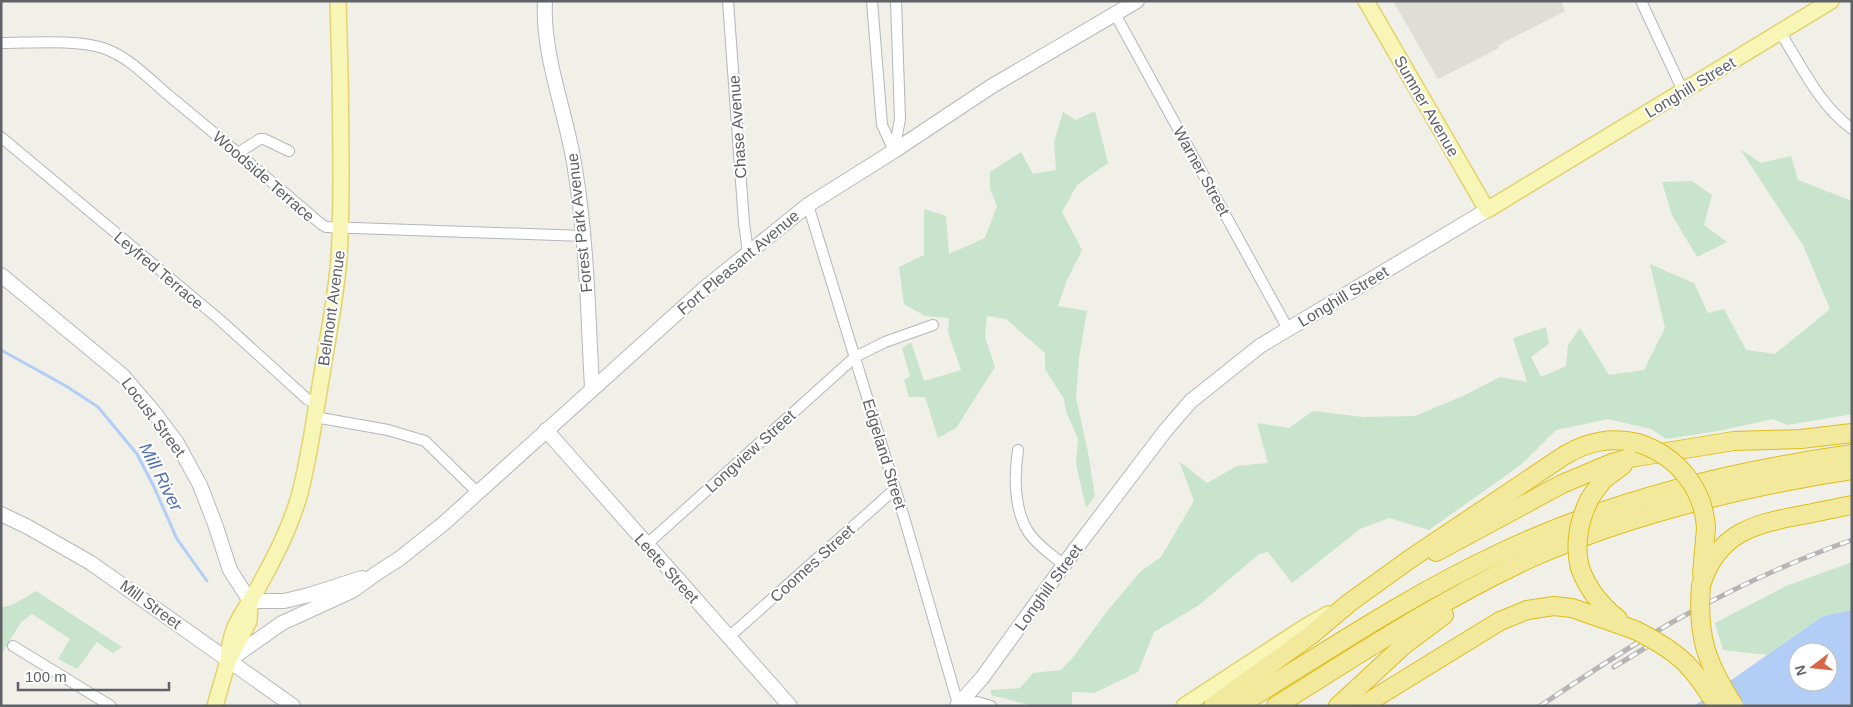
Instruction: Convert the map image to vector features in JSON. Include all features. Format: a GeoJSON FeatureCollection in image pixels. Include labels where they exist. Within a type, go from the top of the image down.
{"type":"FeatureCollection","features":[{"type":"Feature","properties":{"kind":"highway"},"geometry":{"type":"LineString","coordinates":[[1376,584],[1568,480],[1643,449],[1734,441],[1801,439],[1852,433]]}},
{"type":"Feature","properties":{"kind":"highway"},"geometry":{"type":"LineString","coordinates":[[1214,706],[1311,635],[1349,603],[1429,546],[1572,450],[1601,440],[1616,440],[1663,455],[1686,475],[1700,500],[1706,528],[1700,622],[1703,643],[1714,673],[1734,706]]}},
{"type":"Feature","properties":{"kind":"highway"},"geometry":{"type":"LineString","coordinates":[[1643,449],[1630,462],[1609,474],[1590,498],[1581,520],[1578,536],[1577,553],[1580,568],[1589,588],[1598,601],[1612,615],[1672,650],[1688,664],[1702,681],[1718,706]]}},
{"type":"Feature","properties":{"kind":"highway"},"geometry":{"type":"LineString","coordinates":[[1238,706],[1429,589],[1543,533],[1608,509],[1683,487],[1773,467],[1852,454]]}},
{"type":"Feature","properties":{"kind":"highway"},"geometry":{"type":"LineString","coordinates":[[1276,706],[1445,602],[1549,551],[1623,524],[1717,497],[1784,482],[1852,470]]}},
{"type":"Feature","properties":{"kind":"highway"},"geometry":{"type":"LineString","coordinates":[[1702,585],[1709,566],[1721,549],[1736,535],[1748,528],[1777,519],[1852,505]]}},
{"type":"Feature","properties":{"kind":"highway"},"geometry":{"type":"LineString","coordinates":[[1338,706],[1392,655],[1426,627],[1549,551]]}},
{"type":"Feature","properties":{"kind":"highway"},"geometry":{"type":"LineString","coordinates":[[1362,706],[1492,626],[1527,610],[1554,606],[1572,608],[1632,628]]}},
{"type":"Feature","properties":{"kind":"main road","name":"Belmont Avenue"},"geometry":{"type":"LineString","coordinates":[[250,601],[279,550],[300,492],[316,411],[339,260],[341,228],[338,1]]}},
{"type":"Feature","properties":{"kind":"main road","name":"Sumner Avenue"},"geometry":{"type":"LineString","coordinates":[[1366,1],[1487,210]]}},
{"type":"Feature","properties":{"kind":"main road","name":"Longhill Street"},"geometry":{"type":"LineString","coordinates":[[1487,210],[1780,32],[1810,7],[1831,1]]}},
{"type":"Feature","properties":{"kind":"main road"},"geometry":{"type":"LineString","coordinates":[[215,706],[228,661],[249,620],[250,601]]}},
{"type":"Feature","properties":{"kind":"main road"},"geometry":{"type":"LineString","coordinates":[[1184,706],[1305,627],[1349,603]]}},
{"type":"Feature","properties":{"kind":"street","name":"Forest Park Avenue"},"geometry":{"type":"LineString","coordinates":[[545,1],[546,37],[571,145],[584,236],[592,388]]}},
{"type":"Feature","properties":{"kind":"street","name":"Chase Avenue"},"geometry":{"type":"LineString","coordinates":[[728,1],[744,222],[748,252]]}},
{"type":"Feature","properties":{"kind":"street"},"geometry":{"type":"LineString","coordinates":[[872,1],[882,125],[894,151]]}},
{"type":"Feature","properties":{"kind":"street"},"geometry":{"type":"LineString","coordinates":[[894,151],[900,119],[896,1]]}},
{"type":"Feature","properties":{"kind":"street","name":"Fort Pleasant Avenue"},"geometry":{"type":"LineString","coordinates":[[228,661],[282,623],[352,591],[400,559],[442,524],[592,388],[748,252],[808,205],[992,86],[1137,1]]}},
{"type":"Feature","properties":{"kind":"street"},"geometry":{"type":"LineString","coordinates":[[1641,1],[1683,91]]}},
{"type":"Feature","properties":{"kind":"street","name":"Warner Street"},"geometry":{"type":"LineString","coordinates":[[1115,14],[1288,329]]}},
{"type":"Feature","properties":{"kind":"street"},"geometry":{"type":"LineString","coordinates":[[1780,32],[1825,103],[1852,129]]}},
{"type":"Feature","properties":{"kind":"street","name":"Woodside Terrace"},"geometry":{"type":"LineString","coordinates":[[1,43],[77,44],[109,50],[138,70],[326,227],[584,236]]}},
{"type":"Feature","properties":{"kind":"street","name":"Leyfred Terrace"},"geometry":{"type":"LineString","coordinates":[[1,137],[220,320],[307,399],[316,411]]}},
{"type":"Feature","properties":{"kind":"street"},"geometry":{"type":"LineString","coordinates":[[238,153],[260,139],[290,151]]}},
{"type":"Feature","properties":{"kind":"street","name":"Edgeland Street"},"geometry":{"type":"LineString","coordinates":[[808,205],[895,489],[958,705]]}},
{"type":"Feature","properties":{"kind":"street","name":"Longhill Street"},"geometry":{"type":"LineString","coordinates":[[958,705],[982,678],[1165,431],[1191,402],[1249,354],[1487,210]]}},
{"type":"Feature","properties":{"kind":"street","name":"Locust Street"},"geometry":{"type":"LineString","coordinates":[[1,274],[123,376],[153,411],[177,443],[200,485],[230,570],[250,601]]}},
{"type":"Feature","properties":{"kind":"street","name":"Longview Street"},"geometry":{"type":"LineString","coordinates":[[646,545],[855,357],[885,342],[933,325]]}},
{"type":"Feature","properties":{"kind":"street"},"geometry":{"type":"LineString","coordinates":[[316,411],[425,441],[477,492]]}},
{"type":"Feature","properties":{"kind":"street","name":"Leete Street"},"geometry":{"type":"LineString","coordinates":[[546,430],[790,706]]}},
{"type":"Feature","properties":{"kind":"street"},"geometry":{"type":"LineString","coordinates":[[1018,450],[1018,498],[1025,526],[1040,546],[1064,565]]}},
{"type":"Feature","properties":{"kind":"street","name":"Coomes Street"},"geometry":{"type":"LineString","coordinates":[[729,637],[895,489]]}},
{"type":"Feature","properties":{"kind":"street","name":"Mill Street"},"geometry":{"type":"LineString","coordinates":[[1,514],[91,562],[293,706]]}},
{"type":"Feature","properties":{"kind":"street","name":"Fort Pleasant Avenue"},"geometry":{"type":"LineString","coordinates":[[250,601],[284,602],[377,573]]}},
{"type":"Feature","properties":{"kind":"street"},"geometry":{"type":"LineString","coordinates":[[13,646],[110,706]]}},
{"type":"Feature","properties":{"kind":"street"},"geometry":{"type":"LineString","coordinates":[[958,705],[977,702],[992,706]]}},
{"type":"Feature","properties":{"kind":"shaded area"},"geometry":{"type":"Polygon","coordinates":[[[1393,1],[1561,1],[1565,11],[1438,79],[1393,1]]]}},
{"type":"Feature","properties":{"kind":"green space"},"geometry":{"type":"Polygon","coordinates":[[[1095,111],[1108,163],[1077,185],[1062,212],[1082,250],[1067,280],[1058,306],[1087,311],[1079,358],[1076,398],[1088,452],[1095,496],[1086,508],[1076,464],[1078,439],[1066,411],[1064,399],[1045,369],[1045,353],[1006,319],[987,316],[985,337],[995,367],[956,428],[938,438],[925,397],[909,397],[904,380],[910,376],[902,348],[911,342],[924,381],[961,370],[948,332],[949,318],[925,316],[904,304],[899,267],[924,255],[924,209],[946,216],[949,254],[985,238],[997,206],[990,189],[990,172],[1021,152],[1033,174],[1056,170],[1054,142],[1063,112],[1076,120],[1095,111]]]}},
{"type":"Feature","properties":{"kind":"green space"},"geometry":{"type":"Polygon","coordinates":[[[1740,149],[1761,163],[1791,156],[1798,180],[1852,201],[1852,414],[1787,425],[1773,419],[1718,431],[1666,439],[1651,429],[1608,419],[1556,430],[1522,464],[1429,530],[1389,518],[1360,529],[1292,583],[1268,552],[1259,554],[1199,605],[1154,632],[1138,672],[1094,693],[1072,692],[1072,706],[1034,706],[991,695],[991,690],[1020,688],[1033,673],[1061,670],[1141,571],[1161,557],[1194,501],[1179,461],[1207,483],[1237,466],[1268,463],[1257,423],[1289,428],[1313,411],[1363,417],[1415,416],[1465,395],[1500,377],[1527,382],[1513,338],[1546,327],[1549,344],[1531,357],[1541,377],[1566,366],[1568,345],[1580,328],[1609,375],[1644,370],[1665,328],[1650,264],[1694,283],[1708,313],[1724,309],[1746,350],[1775,354],[1830,309],[1803,245],[1740,149]]]}},
{"type":"Feature","properties":{"kind":"green space"},"geometry":{"type":"Polygon","coordinates":[[[1692,181],[1712,195],[1704,225],[1727,242],[1697,257],[1672,215],[1662,182],[1692,181]]]}},
{"type":"Feature","properties":{"kind":"green space"},"geometry":{"type":"Polygon","coordinates":[[[1852,562],[1852,610],[1823,616],[1767,655],[1723,650],[1715,623],[1786,586],[1852,562]]]}},
{"type":"Feature","properties":{"kind":"green space"},"geometry":{"type":"Polygon","coordinates":[[[36,591],[122,647],[113,653],[97,642],[77,669],[58,659],[70,639],[32,614],[21,622],[1,655],[1,608],[14,604],[36,591]]]}},
{"type":"Feature","properties":{"kind":"water"},"geometry":{"type":"Polygon","coordinates":[[[1852,610],[1852,706],[1694,706],[1823,616],[1852,610]]]}},
{"type":"Feature","properties":{"kind":"waterway","name":"Mill River"},"geometry":{"type":"LineString","coordinates":[[1,350],[66,386],[98,407],[137,454],[177,539],[207,581]]}},
{"type":"Feature","properties":{"kind":"railway"},"geometry":{"type":"LineString","coordinates":[[1540,706],[1660,629],[1699,608],[1785,566],[1852,540]]}},
{"type":"Feature","properties":{"kind":"railway"},"geometry":{"type":"LineString","coordinates":[[1614,667],[1663,637]]}}]}
